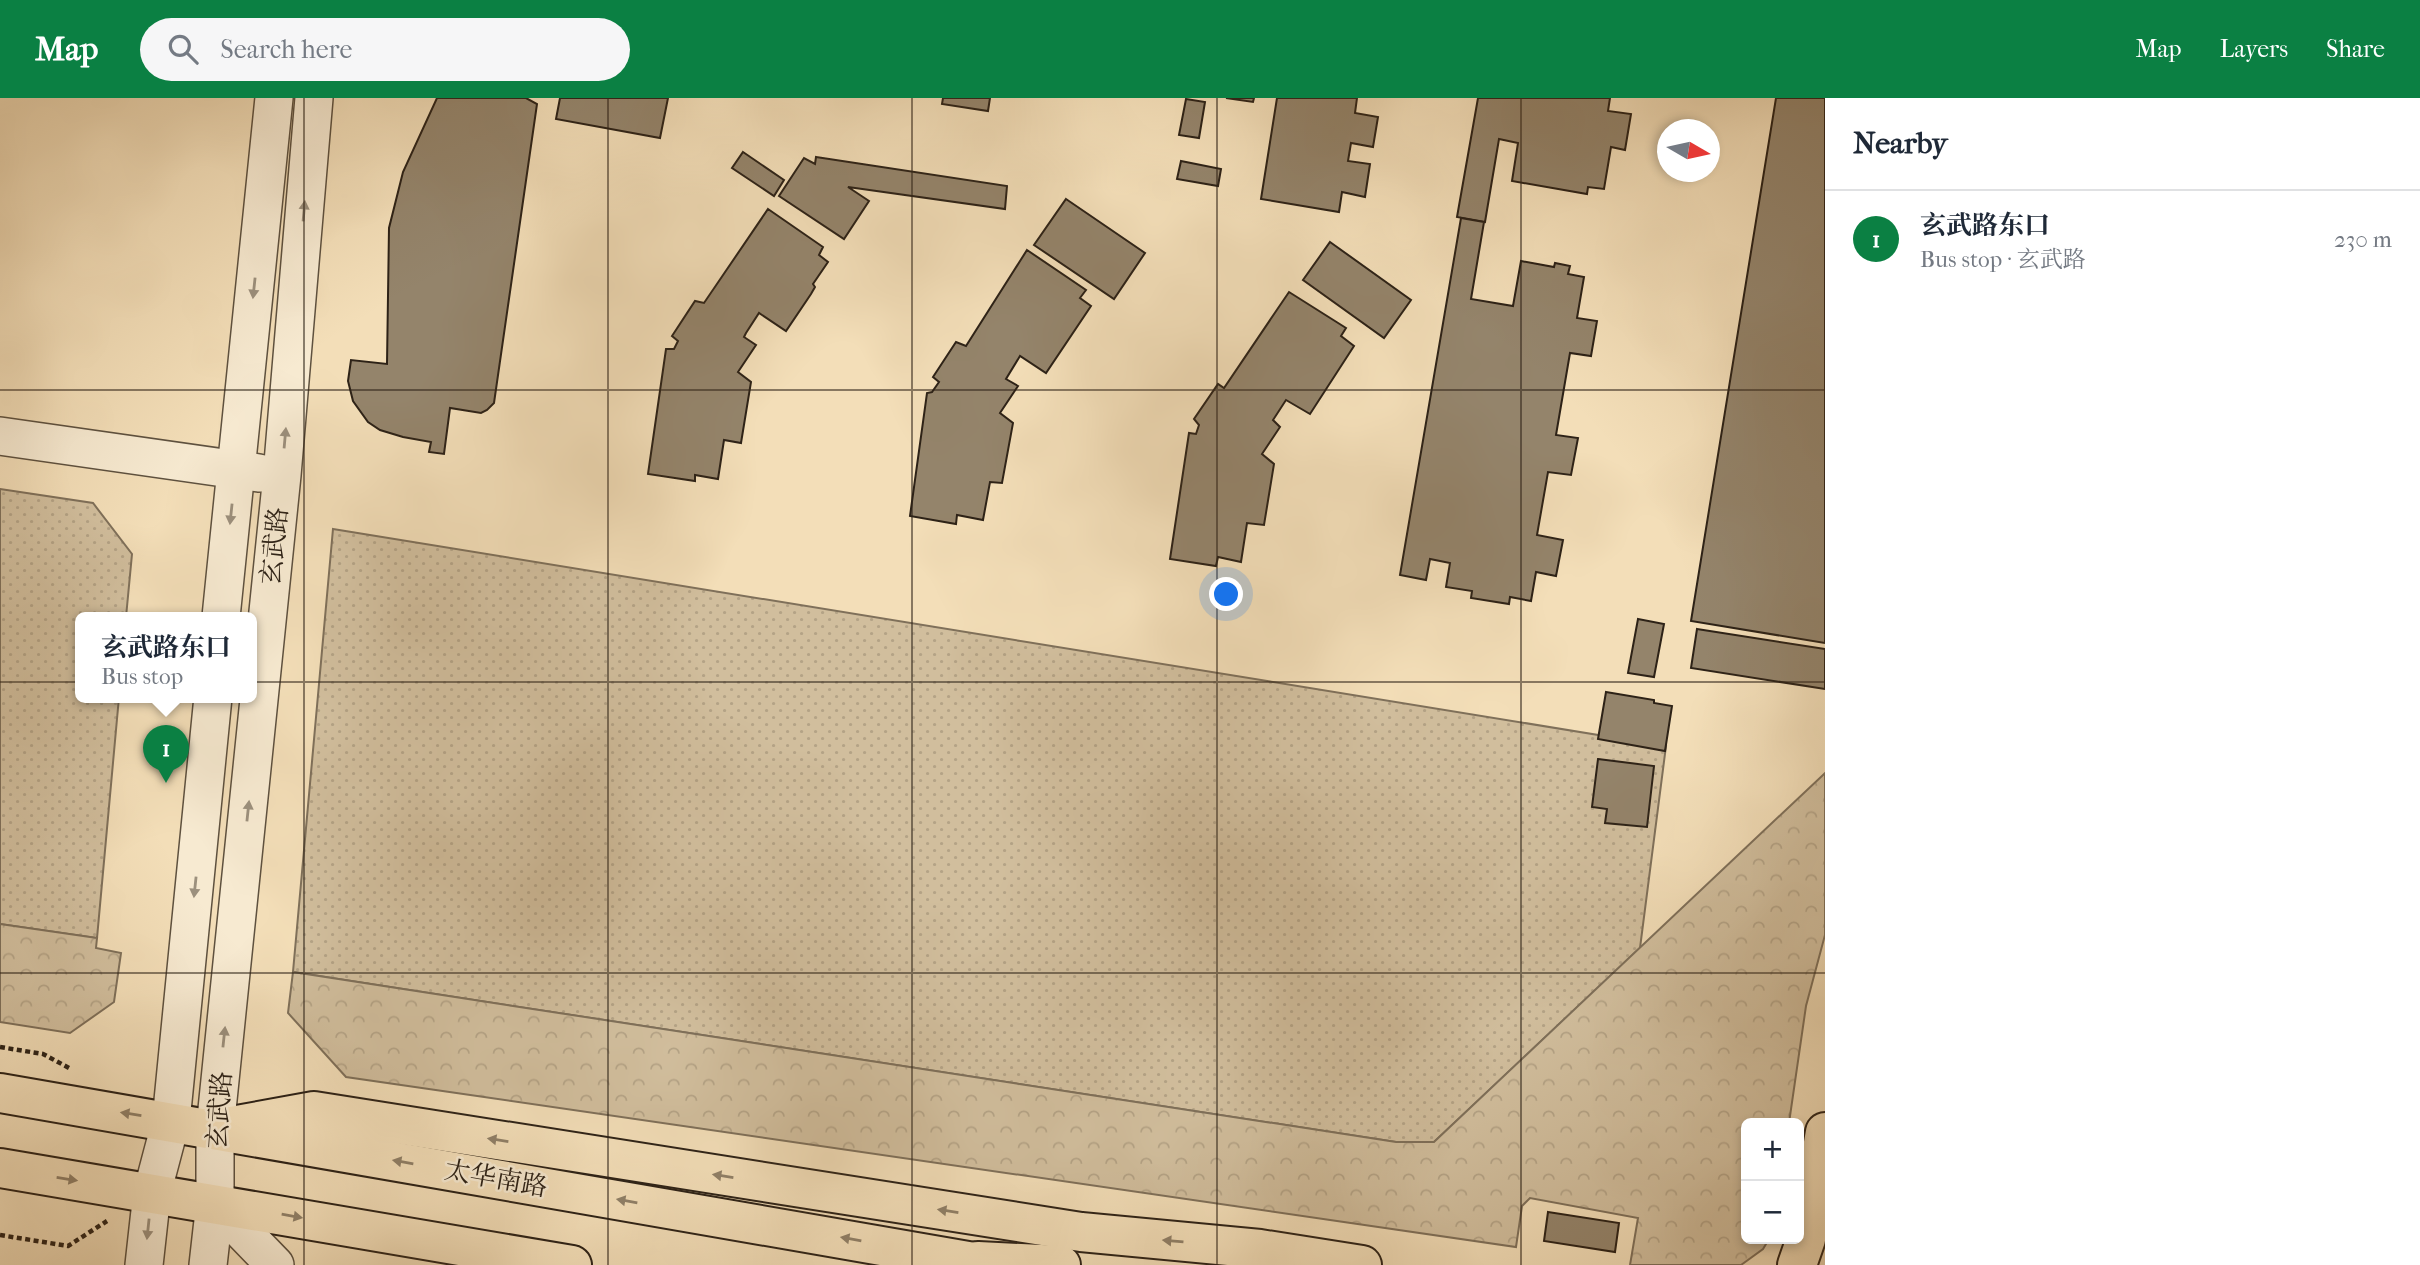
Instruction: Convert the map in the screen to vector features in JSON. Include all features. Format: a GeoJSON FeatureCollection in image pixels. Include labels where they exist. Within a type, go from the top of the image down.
{"type":"FeatureCollection","features":[{"type":"Feature","properties":{"kind":"main road","name":"太华南路"},"geometry":{"type":"LineString","coordinates":[[0,1093],[984,1263],[1061,1265]]}},
{"type":"Feature","properties":{"kind":"main road"},"geometry":{"type":"LineString","coordinates":[[215,1129],[314,1111],[1081,1232],[1259,1249],[1362,1265]]}},
{"type":"Feature","properties":{"kind":"main road"},"geometry":{"type":"LineString","coordinates":[[1797,1265],[1806,1239],[1825,1132]]}},
{"type":"Feature","properties":{"kind":"main road"},"geometry":{"type":"LineString","coordinates":[[0,1168],[572,1265]]}},
{"type":"Feature","properties":{"kind":"street","name":"玄武路"},"geometry":{"type":"LineString","coordinates":[[221,612],[274,98]]}},
{"type":"Feature","properties":{"kind":"street","name":"玄武路"},"geometry":{"type":"LineString","coordinates":[[208,1265],[215,1203],[215,1129],[282,475],[314,98]]}},
{"type":"Feature","properties":{"kind":"street"},"geometry":{"type":"LineString","coordinates":[[0,436],[282,475]]}},
{"type":"Feature","properties":{"kind":"street","name":"玄武路"},"geometry":{"type":"LineString","coordinates":[[144,1265],[152,1193],[171,1121],[212,703]]}},
{"type":"Feature","properties":{"kind":"street"},"geometry":{"type":"LineString","coordinates":[[215,1203],[275,1265]]}},
{"type":"Feature","properties":{"kind":"path"},"geometry":{"type":"LineString","coordinates":[[0,1235],[68,1246],[152,1193]]}},
{"type":"Feature","properties":{"kind":"green space"},"geometry":{"type":"Polygon","coordinates":[[[0,489],[93,503],[132,554],[126,612],[75,612],[75,703],[118,703],[97,938],[0,924],[0,489]]]}},
{"type":"Feature","properties":{"kind":"green space"},"geometry":{"type":"Polygon","coordinates":[[[333,529],[1666,746],[1640,948],[1434,1142],[1396,1142],[293,972],[333,529]]]}},
{"type":"Feature","properties":{"kind":"green space"},"geometry":{"type":"Polygon","coordinates":[[[1825,773],[1825,935],[1806,1006],[1790,1118],[1741,1118],[1741,1244],[1766,1244],[1741,1265],[1630,1265],[1638,1218],[1530,1198],[1522,1206],[1516,1247],[346,1077],[288,1013],[293,972],[1396,1142],[1434,1142],[1825,773]]]}},
{"type":"Feature","properties":{"kind":"green space"},"geometry":{"type":"Polygon","coordinates":[[[0,924],[97,938],[96,948],[121,953],[114,1002],[70,1033],[0,1022],[0,924]]]}},
{"type":"Feature","properties":{"kind":"building"},"geometry":{"type":"Polygon","coordinates":[[[437,98],[526,98],[537,104],[494,403],[481,413],[450,408],[444,454],[429,452],[431,442],[380,430],[368,422],[353,401],[348,381],[351,360],[387,364],[389,228],[403,172],[437,98]]]}},
{"type":"Feature","properties":{"kind":"building"},"geometry":{"type":"Polygon","coordinates":[[[560,98],[668,98],[660,138],[556,119],[560,98]]]}},
{"type":"Feature","properties":{"kind":"building"},"geometry":{"type":"Polygon","coordinates":[[[943,98],[990,98],[988,111],[942,104],[943,98]]]}},
{"type":"Feature","properties":{"kind":"building"},"geometry":{"type":"Polygon","coordinates":[[[1226,98],[1254,98],[1253,102],[1226,98]]]}},
{"type":"Feature","properties":{"kind":"building"},"geometry":{"type":"Polygon","coordinates":[[[1277,98],[1357,98],[1355,113],[1378,117],[1373,147],[1351,143],[1348,161],[1370,164],[1365,197],[1342,192],[1339,212],[1261,199],[1277,98]]]}},
{"type":"Feature","properties":{"kind":"building"},"geometry":{"type":"Polygon","coordinates":[[[1478,98],[1610,98],[1608,111],[1631,114],[1625,150],[1611,147],[1604,189],[1588,187],[1587,194],[1512,181],[1518,143],[1499,139],[1485,222],[1457,217],[1478,98]]]}},
{"type":"Feature","properties":{"kind":"building"},"geometry":{"type":"Polygon","coordinates":[[[1776,98],[1825,98],[1825,643],[1691,621],[1776,98]]]}},
{"type":"Feature","properties":{"kind":"building"},"geometry":{"type":"Polygon","coordinates":[[[1186,99],[1205,102],[1199,138],[1179,135],[1186,99]]]}},
{"type":"Feature","properties":{"kind":"building"},"geometry":{"type":"Polygon","coordinates":[[[743,152],[784,180],[774,196],[732,168],[743,152]]]}},
{"type":"Feature","properties":{"kind":"building"},"geometry":{"type":"Polygon","coordinates":[[[816,157],[1007,186],[1005,209],[848,187],[869,201],[844,239],[779,196],[804,158],[815,164],[816,157]]]}},
{"type":"Feature","properties":{"kind":"building"},"geometry":{"type":"Polygon","coordinates":[[[1181,161],[1221,169],[1218,186],[1177,179],[1181,161]]]}},
{"type":"Feature","properties":{"kind":"building"},"geometry":{"type":"Polygon","coordinates":[[[1066,199],[1145,253],[1114,299],[1034,245],[1066,199]]]}},
{"type":"Feature","properties":{"kind":"building"},"geometry":{"type":"Polygon","coordinates":[[[768,209],[823,247],[819,255],[828,262],[813,284],[815,287],[811,294],[786,331],[759,313],[746,333],[744,337],[756,345],[738,372],[751,382],[741,443],[724,440],[718,479],[695,475],[695,481],[648,474],[666,349],[674,349],[678,341],[672,336],[695,301],[704,303],[768,209]]]}},
{"type":"Feature","properties":{"kind":"building"},"geometry":{"type":"Polygon","coordinates":[[[1461,218],[1484,222],[1471,299],[1513,306],[1521,261],[1554,267],[1555,263],[1570,266],[1568,274],[1584,277],[1577,318],[1597,321],[1591,356],[1570,353],[1556,435],[1578,438],[1571,475],[1548,472],[1537,535],[1563,540],[1556,576],[1536,572],[1531,601],[1510,597],[1509,604],[1471,598],[1472,591],[1446,587],[1450,563],[1430,559],[1426,580],[1400,575],[1461,218]]]}},
{"type":"Feature","properties":{"kind":"building"},"geometry":{"type":"Polygon","coordinates":[[[1330,242],[1411,300],[1384,338],[1303,280],[1330,242]]]}},
{"type":"Feature","properties":{"kind":"building"},"geometry":{"type":"Polygon","coordinates":[[[1027,250],[1086,290],[1080,298],[1091,306],[1046,373],[1020,356],[1006,379],[1018,386],[1000,413],[1013,423],[1002,483],[990,482],[983,520],[957,515],[956,524],[910,516],[927,393],[932,392],[939,382],[933,377],[956,342],[966,346],[1027,250]]]}},
{"type":"Feature","properties":{"kind":"building"},"geometry":{"type":"Polygon","coordinates":[[[1289,292],[1346,328],[1341,336],[1354,346],[1310,414],[1286,400],[1273,420],[1280,427],[1262,454],[1274,464],[1264,525],[1247,523],[1241,562],[1218,557],[1216,566],[1170,559],[1189,433],[1196,434],[1199,425],[1194,419],[1218,384],[1224,388],[1289,292]]]}},
{"type":"Feature","properties":{"kind":"building"},"geometry":{"type":"Polygon","coordinates":[[[1638,619],[1664,624],[1654,677],[1628,673],[1638,619]]]}},
{"type":"Feature","properties":{"kind":"building"},"geometry":{"type":"Polygon","coordinates":[[[1697,629],[1825,649],[1825,689],[1691,668],[1697,629]]]}},
{"type":"Feature","properties":{"kind":"building"},"geometry":{"type":"Polygon","coordinates":[[[1606,692],[1654,700],[1654,703],[1672,706],[1665,751],[1598,739],[1606,692]]]}},
{"type":"Feature","properties":{"kind":"building"},"geometry":{"type":"Polygon","coordinates":[[[1598,759],[1654,766],[1647,827],[1605,823],[1607,809],[1592,807],[1598,759]]]}},
{"type":"Feature","properties":{"kind":"building"},"geometry":{"type":"Polygon","coordinates":[[[1548,1212],[1619,1223],[1615,1252],[1544,1241],[1548,1212]]]}},
{"type":"Feature","properties":{"kind":"place","name":"玄武路东口"},"geometry":{"type":"Point","coordinates":[166,783]}}]}
